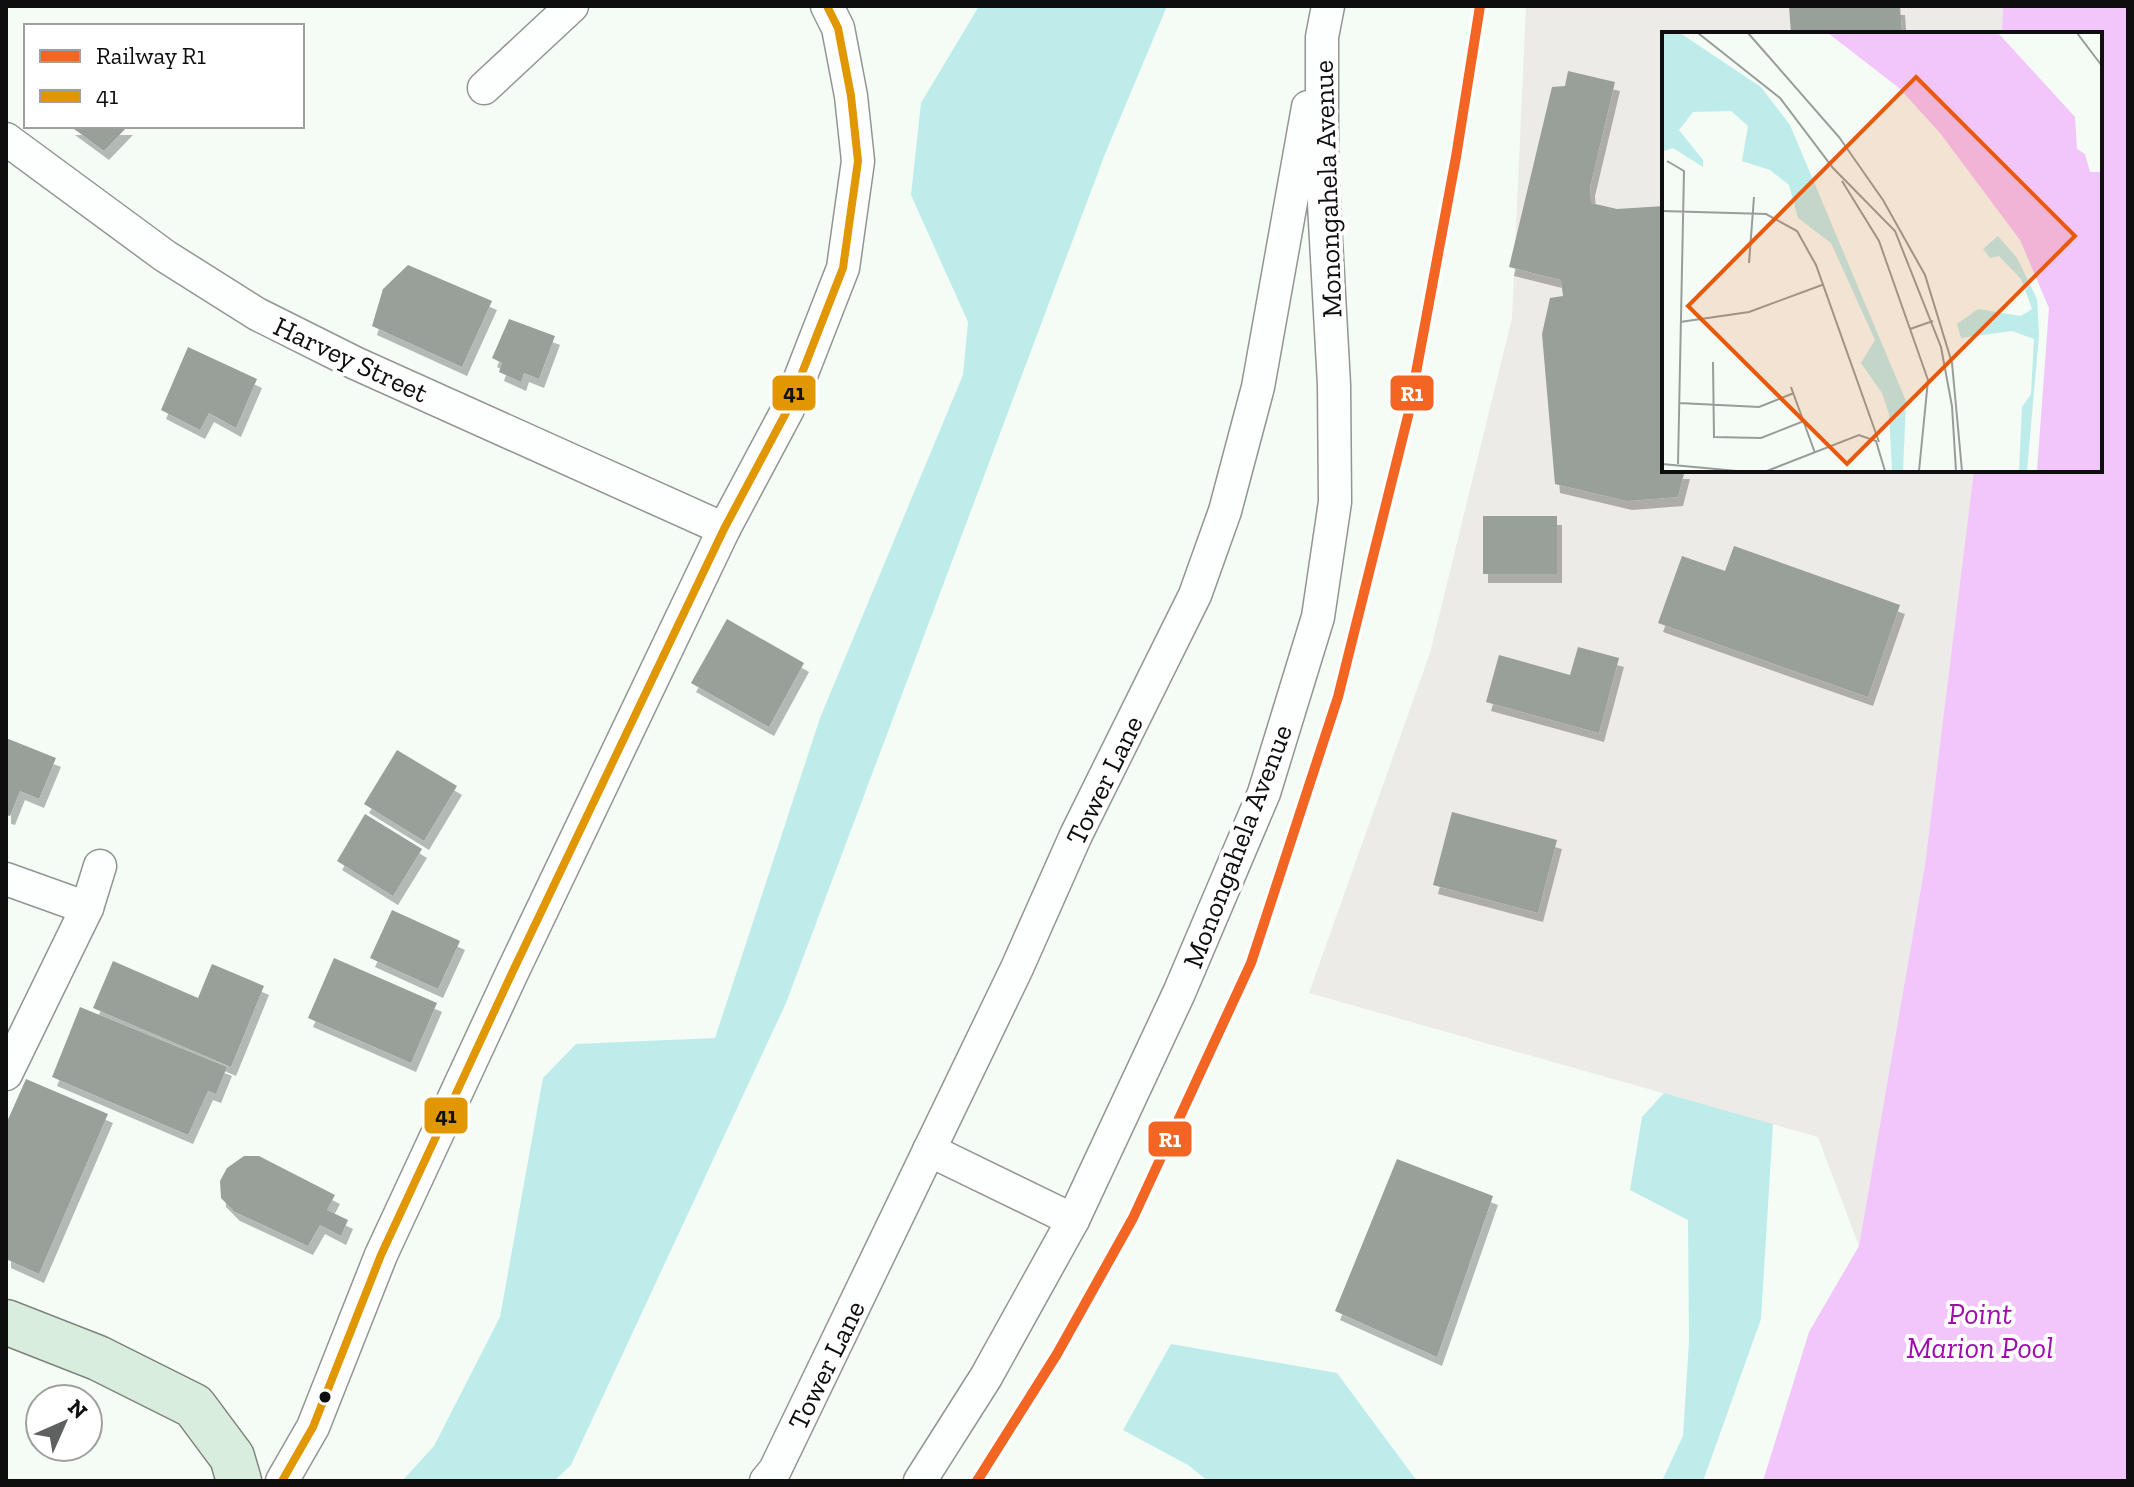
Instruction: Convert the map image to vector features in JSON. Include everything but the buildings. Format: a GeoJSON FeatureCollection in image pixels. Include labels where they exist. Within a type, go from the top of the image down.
{"type":"FeatureCollection","features":[{"type":"Feature","properties":{"kind":"main road"},"geometry":{"type":"LineString","coordinates":[[6,1322],[98,1358],[194,1406],[232,1457],[239,1481]]}},
{"type":"Feature","properties":{"kind":"street"},"geometry":{"type":"LineString","coordinates":[[484,88],[572,6]]}},
{"type":"Feature","properties":{"kind":"street"},"geometry":{"type":"LineString","coordinates":[[282,1481],[313,1427],[381,1255],[433,1141],[724,529],[788,409],[843,268],[858,161],[851,96],[838,28],[827,6]]}},
{"type":"Feature","properties":{"kind":"street","name":"Monongahela Avenue"},"geometry":{"type":"LineString","coordinates":[[920,1481],[986,1377],[1073,1220],[1179,993],[1264,793],[1318,617],[1335,502],[1334,385],[1322,167],[1322,37],[1328,6]]}},
{"type":"Feature","properties":{"kind":"street","name":"Tower Lane"},"geometry":{"type":"LineString","coordinates":[[766,1481],[775,1470],[1017,968],[1076,835],[1195,595],[1225,511],[1258,387],[1322,37]]}},
{"type":"Feature","properties":{"kind":"street","name":"Harvey Street"},"geometry":{"type":"LineString","coordinates":[[6,139],[165,256],[257,314],[355,363],[724,529]]}},
{"type":"Feature","properties":{"kind":"street"},"geometry":{"type":"LineString","coordinates":[[6,1074],[87,908],[100,866]]}},
{"type":"Feature","properties":{"kind":"street"},"geometry":{"type":"LineString","coordinates":[[6,879],[87,908]]}},
{"type":"Feature","properties":{"kind":"street"},"geometry":{"type":"LineString","coordinates":[[929,1150],[1073,1220]]}},
{"type":"Feature","properties":{"kind":"shaded area"},"geometry":{"type":"Polygon","coordinates":[[[979,6],[1167,6],[1105,154],[786,1003],[571,1465],[554,1481],[402,1481],[434,1446],[500,1317],[543,1078],[576,1044],[715,1038],[820,718],[963,375],[968,322],[911,195],[921,103],[979,6]]]}},
{"type":"Feature","properties":{"kind":"shaded area"},"geometry":{"type":"Polygon","coordinates":[[[1526,6],[2003,6],[2002,32],[1662,32],[1662,472],[1974,472],[1925,865],[1859,1246],[1818,1137],[1309,993],[1430,653],[1512,318],[1526,6]]]}},
{"type":"Feature","properties":{"kind":"shaded area"},"geometry":{"type":"Polygon","coordinates":[[[1664,1093],[1773,1124],[1761,1319],[1703,1481],[1662,1481],[1683,1436],[1689,1341],[1688,1220],[1630,1190],[1642,1117],[1664,1093]]]}},
{"type":"Feature","properties":{"kind":"shaded area"},"geometry":{"type":"Polygon","coordinates":[[[1171,1344],[1337,1373],[1417,1481],[1208,1481],[1188,1465],[1123,1430],[1171,1344]]]}},
{"type":"Feature","properties":{"kind":"water","name":"Point Marion Pool"},"geometry":{"type":"Polygon","coordinates":[[[2003,6],[2128,6],[2128,1481],[1763,1481],[1809,1332],[1859,1246],[1925,865],[1974,472],[2102,472],[2102,32],[2002,32],[2003,6]]]}},
{"type":"Feature","properties":{"kind":"rail line","name":"R1"},"geometry":{"type":"LineString","coordinates":[[977,1481],[1057,1354],[1133,1218],[1251,963],[1338,697],[1408,416],[1456,157],[1480,6]]}},
{"type":"Feature","properties":{"kind":"transit line","name":"41"},"geometry":{"type":"LineString","coordinates":[[282,1481],[313,1427],[381,1255],[512,973],[724,529],[788,409],[843,268],[858,161],[851,96],[838,28],[827,6]]}}]}
